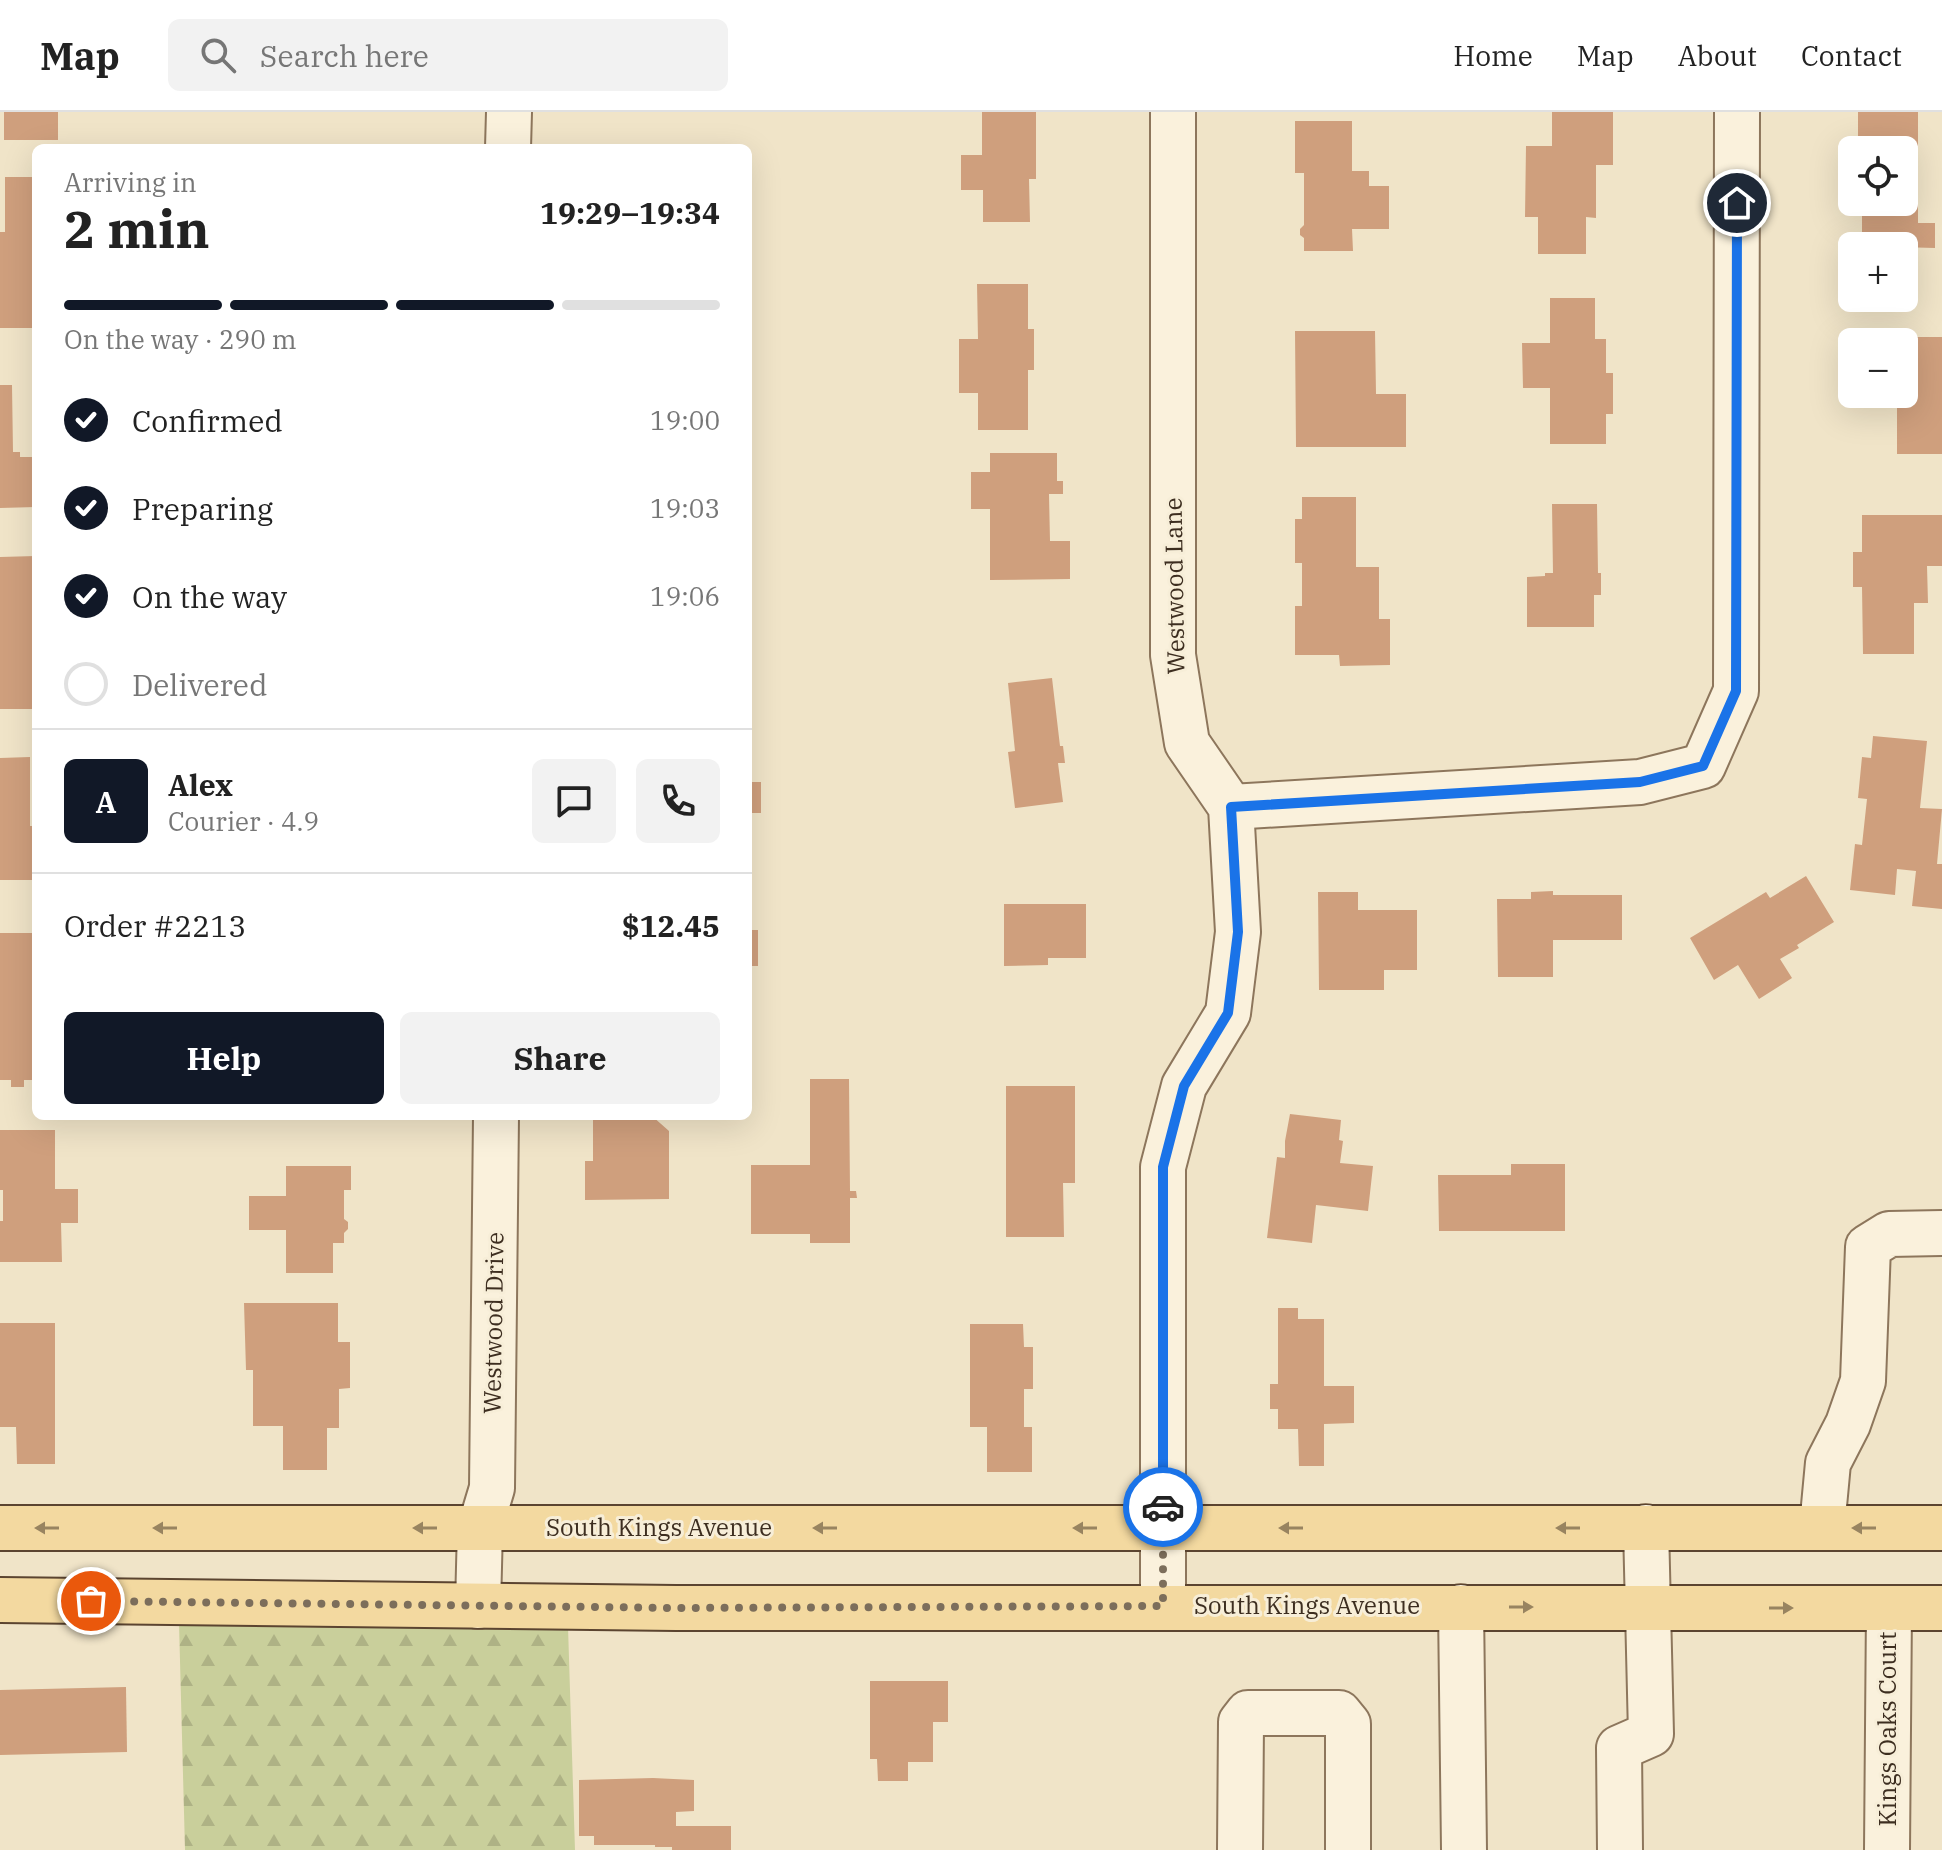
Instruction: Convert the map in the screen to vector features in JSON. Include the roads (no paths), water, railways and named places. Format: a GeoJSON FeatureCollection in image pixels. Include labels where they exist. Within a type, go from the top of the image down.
{"type":"FeatureCollection","features":[{"type":"Feature","properties":{"kind":"main road","name":"South Kings Avenue"},"geometry":{"type":"LineString","coordinates":[[0,1528],[1942,1528]]}},
{"type":"Feature","properties":{"kind":"main road","name":"South Kings Avenue"},"geometry":{"type":"LineString","coordinates":[[0,1600],[676,1608],[1942,1608]]}},
{"type":"Feature","properties":{"kind":"street"},"geometry":{"type":"LineString","coordinates":[[508,144],[509,112]]}},
{"type":"Feature","properties":{"kind":"street","name":"Westwood Lane"},"geometry":{"type":"LineString","coordinates":[[1173,112],[1173,655],[1187,743],[1231,807]]}},
{"type":"Feature","properties":{"kind":"street"},"geometry":{"type":"LineString","coordinates":[[1163,1606],[1163,1167],[1184,1086],[1228,1013],[1238,932],[1231,807],[1640,782],[1703,766],[1736,691],[1737,112]]}},
{"type":"Feature","properties":{"kind":"street","name":"Westwood Drive"},"geometry":{"type":"LineString","coordinates":[[478,1606],[480,1528],[492,1488],[496,1120]]}},
{"type":"Feature","properties":{"kind":"street"},"geometry":{"type":"LineString","coordinates":[[1822,1527],[1828,1463],[1848,1424],[1863,1381],[1868,1247],[1889,1234],[1942,1233]]}},
{"type":"Feature","properties":{"kind":"street"},"geometry":{"type":"LineString","coordinates":[[1620,1850],[1619,1748],[1651,1734],[1646,1527]]}},
{"type":"Feature","properties":{"kind":"street"},"geometry":{"type":"LineString","coordinates":[[1461,1607],[1464,1850]]}},
{"type":"Feature","properties":{"kind":"street","name":"Kings Oaks Court"},"geometry":{"type":"LineString","coordinates":[[1887,1850],[1889,1608]]}},
{"type":"Feature","properties":{"kind":"street"},"geometry":{"type":"LineString","coordinates":[[1240,1850],[1241,1722],[1248,1713],[1339,1713],[1348,1724],[1348,1850]]}}]}
